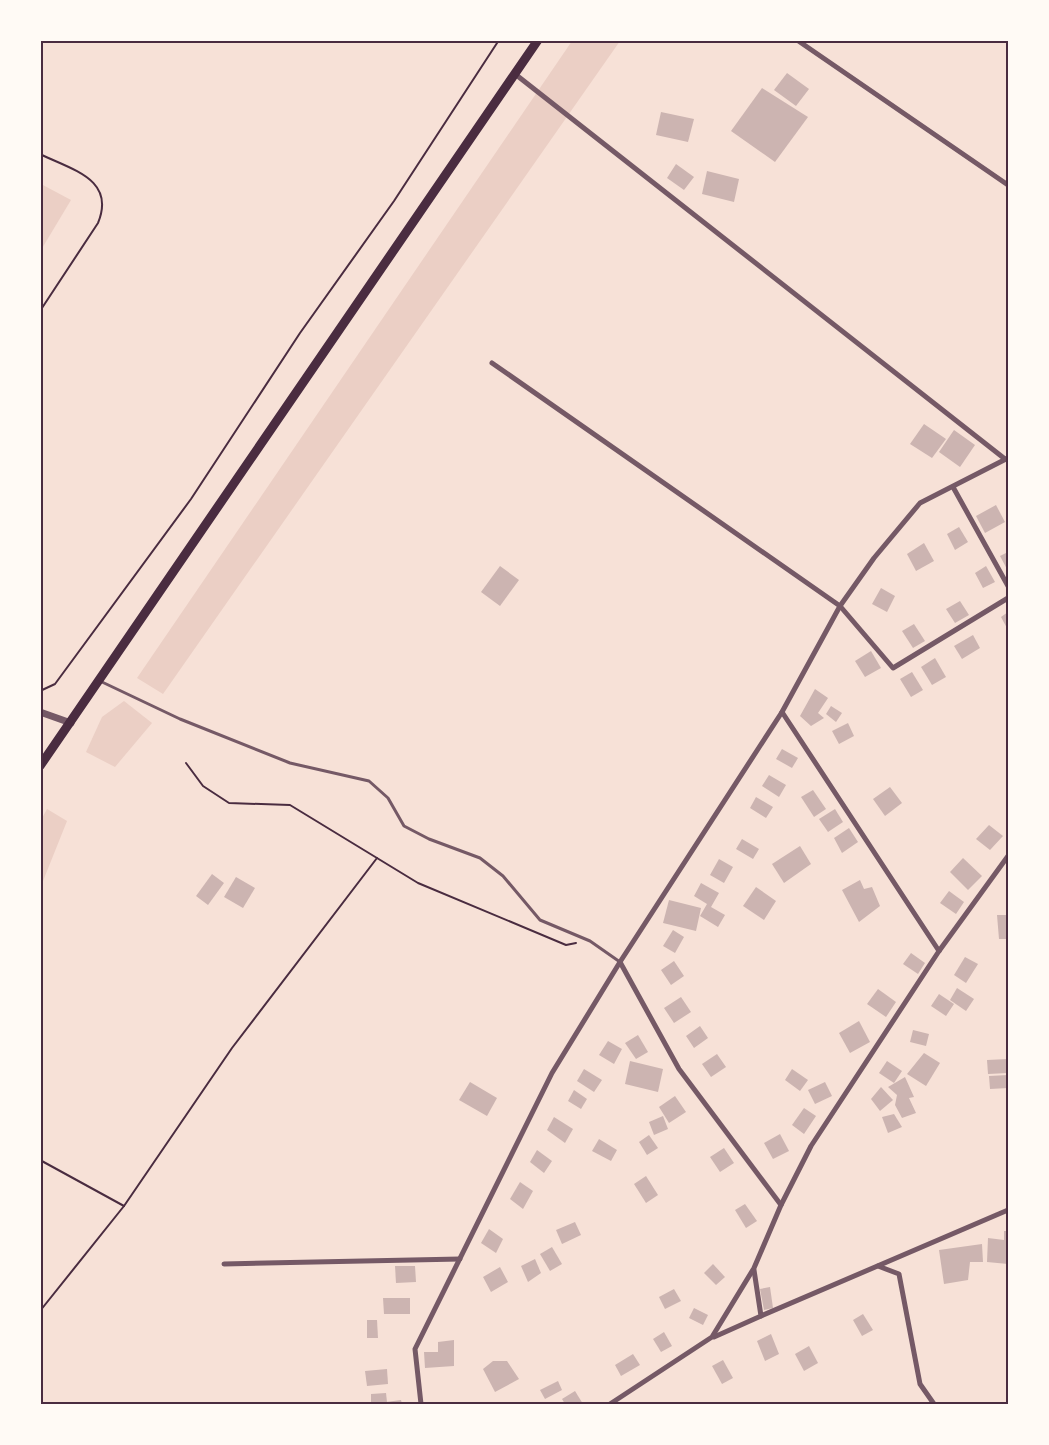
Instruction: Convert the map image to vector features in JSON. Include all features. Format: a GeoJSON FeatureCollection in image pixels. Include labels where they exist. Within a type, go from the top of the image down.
{"type":"FeatureCollection","features":[{"type":"Feature","properties":{"kind":"highway"},"geometry":{"type":"LineString","coordinates":[[40,766],[538,40]]}},
{"type":"Feature","properties":{"kind":"street"},"geometry":{"type":"LineString","coordinates":[[797,40],[1008,185]]}},
{"type":"Feature","properties":{"kind":"street"},"geometry":{"type":"LineString","coordinates":[[421,1404],[415,1349],[552,1073],[782,712],[840,606],[874,558],[920,503],[1007,458],[515,74]]}},
{"type":"Feature","properties":{"kind":"street"},"geometry":{"type":"LineString","coordinates":[[492,363],[840,606],[893,668],[1008,598]]}},
{"type":"Feature","properties":{"kind":"street"},"geometry":{"type":"LineString","coordinates":[[953,487],[1008,586]]}},
{"type":"Feature","properties":{"kind":"street"},"geometry":{"type":"LineString","coordinates":[[40,712],[71,723]]}},
{"type":"Feature","properties":{"kind":"street"},"geometry":{"type":"LineString","coordinates":[[782,712],[939,951]]}},
{"type":"Feature","properties":{"kind":"street"},"geometry":{"type":"LineString","coordinates":[[712,1337],[754,1268],[781,1205],[811,1146],[939,951],[1008,856]]}},
{"type":"Feature","properties":{"kind":"street"},"geometry":{"type":"LineString","coordinates":[[620,963],[680,1069],[781,1205]]}},
{"type":"Feature","properties":{"kind":"street"},"geometry":{"type":"LineString","coordinates":[[610,1404],[712,1337],[1008,1210]]}},
{"type":"Feature","properties":{"kind":"street"},"geometry":{"type":"LineString","coordinates":[[224,1264],[460,1259]]}},
{"type":"Feature","properties":{"kind":"street"},"geometry":{"type":"LineString","coordinates":[[878,1266],[899,1274],[920,1384],[934,1404]]}},
{"type":"Feature","properties":{"kind":"street"},"geometry":{"type":"LineString","coordinates":[[754,1268],[761,1316]]}},
{"type":"Feature","properties":{"kind":"lane"},"geometry":{"type":"LineString","coordinates":[[100,681],[180,719],[290,763],[369,781],[388,798],[404,826],[429,839],[480,858],[503,876],[540,920],[591,941],[620,963]]}},
{"type":"Feature","properties":{"kind":"path"},"geometry":{"type":"LineString","coordinates":[[40,691],[55,684],[191,500],[300,333],[394,201],[499,40]]}},
{"type":"Feature","properties":{"kind":"path"},"geometry":{"type":"LineString","coordinates":[[40,154],[93,181],[101,190],[104,208],[98,223],[40,311]]}},
{"type":"Feature","properties":{"kind":"path"},"geometry":{"type":"LineString","coordinates":[[186,763],[203,786],[229,803],[290,805],[418,883],[566,945],[591,941]]}},
{"type":"Feature","properties":{"kind":"path"},"geometry":{"type":"LineString","coordinates":[[40,1311],[124,1206],[231,1048],[377,858]]}},
{"type":"Feature","properties":{"kind":"path"},"geometry":{"type":"LineString","coordinates":[[40,1160],[124,1206]]}},
{"type":"Feature","properties":{"kind":"shaded area"},"geometry":{"type":"Polygon","coordinates":[[[572,41],[620,41],[163,694],[137,678],[572,41]]]}},
{"type":"Feature","properties":{"kind":"shaded area"},"geometry":{"type":"Polygon","coordinates":[[[41,184],[71,200],[41,250],[41,184]]]}},
{"type":"Feature","properties":{"kind":"shaded area"},"geometry":{"type":"Polygon","coordinates":[[[124,701],[152,723],[115,767],[86,752],[102,717],[124,701]]]}},
{"type":"Feature","properties":{"kind":"shaded area"},"geometry":{"type":"Polygon","coordinates":[[[47,809],[67,821],[41,886],[41,820],[47,809]]]}},
{"type":"Feature","properties":{"kind":"building"},"geometry":{"type":"Polygon","coordinates":[[[787,73],[809,89],[796,106],[774,90],[787,73]]]}},
{"type":"Feature","properties":{"kind":"building"},"geometry":{"type":"Polygon","coordinates":[[[762,88],[808,117],[775,162],[731,131],[762,88]]]}},
{"type":"Feature","properties":{"kind":"building"},"geometry":{"type":"Polygon","coordinates":[[[661,112],[694,119],[688,142],[656,135],[661,112]]]}},
{"type":"Feature","properties":{"kind":"building"},"geometry":{"type":"Polygon","coordinates":[[[676,164],[694,177],[684,190],[667,178],[676,164]]]}},
{"type":"Feature","properties":{"kind":"building"},"geometry":{"type":"Polygon","coordinates":[[[707,171],[739,179],[734,202],[702,194],[707,171]]]}},
{"type":"Feature","properties":{"kind":"building"},"geometry":{"type":"Polygon","coordinates":[[[924,424],[946,439],[932,458],[910,444],[924,424]]]}},
{"type":"Feature","properties":{"kind":"building"},"geometry":{"type":"Polygon","coordinates":[[[954,430],[975,445],[960,467],[939,452],[954,430]]]}},
{"type":"Feature","properties":{"kind":"building"},"geometry":{"type":"Polygon","coordinates":[[[996,505],[1005,522],[985,533],[976,516],[996,505]]]}},
{"type":"Feature","properties":{"kind":"building"},"geometry":{"type":"Polygon","coordinates":[[[959,527],[968,542],[955,550],[947,534],[959,527]]]}},
{"type":"Feature","properties":{"kind":"building"},"geometry":{"type":"Polygon","coordinates":[[[924,543],[934,561],[916,571],[907,554],[924,543]]]}},
{"type":"Feature","properties":{"kind":"building"},"geometry":{"type":"Polygon","coordinates":[[[1008,552],[1008,571],[1000,556],[1008,552]]]}},
{"type":"Feature","properties":{"kind":"building"},"geometry":{"type":"Polygon","coordinates":[[[500,566],[519,580],[500,606],[481,592],[500,566]]]}},
{"type":"Feature","properties":{"kind":"building"},"geometry":{"type":"Polygon","coordinates":[[[986,566],[995,582],[983,588],[975,573],[986,566]]]}},
{"type":"Feature","properties":{"kind":"building"},"geometry":{"type":"Polygon","coordinates":[[[881,588],[895,596],[887,612],[872,604],[881,588]]]}},
{"type":"Feature","properties":{"kind":"building"},"geometry":{"type":"Polygon","coordinates":[[[960,601],[969,615],[955,623],[946,609],[960,601]]]}},
{"type":"Feature","properties":{"kind":"building"},"geometry":{"type":"Polygon","coordinates":[[[1008,612],[1008,630],[1001,617],[1008,612]]]}},
{"type":"Feature","properties":{"kind":"building"},"geometry":{"type":"Polygon","coordinates":[[[914,624],[925,641],[913,648],[902,631],[914,624]]]}},
{"type":"Feature","properties":{"kind":"building"},"geometry":{"type":"Polygon","coordinates":[[[973,635],[980,648],[962,659],[954,646],[973,635]]]}},
{"type":"Feature","properties":{"kind":"building"},"geometry":{"type":"Polygon","coordinates":[[[871,651],[881,668],[865,677],[855,661],[871,651]]]}},
{"type":"Feature","properties":{"kind":"building"},"geometry":{"type":"Polygon","coordinates":[[[935,658],[946,677],[932,685],[921,667],[935,658]]]}},
{"type":"Feature","properties":{"kind":"building"},"geometry":{"type":"Polygon","coordinates":[[[912,672],[923,690],[911,697],[900,679],[912,672]]]}},
{"type":"Feature","properties":{"kind":"building"},"geometry":{"type":"Polygon","coordinates":[[[815,689],[828,698],[818,713],[824,718],[811,726],[800,716],[815,689]]]}},
{"type":"Feature","properties":{"kind":"building"},"geometry":{"type":"Polygon","coordinates":[[[831,706],[842,713],[836,722],[826,714],[831,706]]]}},
{"type":"Feature","properties":{"kind":"building"},"geometry":{"type":"Polygon","coordinates":[[[848,723],[854,736],[839,744],[832,731],[848,723]]]}},
{"type":"Feature","properties":{"kind":"building"},"geometry":{"type":"Polygon","coordinates":[[[782,749],[798,758],[792,768],[776,759],[782,749]]]}},
{"type":"Feature","properties":{"kind":"building"},"geometry":{"type":"Polygon","coordinates":[[[769,775],[786,785],[779,797],[762,786],[769,775]]]}},
{"type":"Feature","properties":{"kind":"building"},"geometry":{"type":"Polygon","coordinates":[[[890,787],[902,803],[885,816],[873,799],[890,787]]]}},
{"type":"Feature","properties":{"kind":"building"},"geometry":{"type":"Polygon","coordinates":[[[813,790],[826,809],[814,817],[801,797],[813,790]]]}},
{"type":"Feature","properties":{"kind":"building"},"geometry":{"type":"Polygon","coordinates":[[[756,797],[773,807],[766,818],[750,808],[756,797]]]}},
{"type":"Feature","properties":{"kind":"building"},"geometry":{"type":"Polygon","coordinates":[[[835,809],[843,822],[828,832],[819,819],[835,809]]]}},
{"type":"Feature","properties":{"kind":"building"},"geometry":{"type":"Polygon","coordinates":[[[989,825],[1003,836],[990,850],[976,839],[989,825]]]}},
{"type":"Feature","properties":{"kind":"building"},"geometry":{"type":"Polygon","coordinates":[[[849,828],[858,842],[842,853],[834,838],[849,828]]]}},
{"type":"Feature","properties":{"kind":"building"},"geometry":{"type":"Polygon","coordinates":[[[742,839],[759,849],[753,859],[736,849],[742,839]]]}},
{"type":"Feature","properties":{"kind":"building"},"geometry":{"type":"Polygon","coordinates":[[[800,846],[811,864],[784,883],[772,864],[800,846]]]}},
{"type":"Feature","properties":{"kind":"building"},"geometry":{"type":"Polygon","coordinates":[[[963,858],[982,876],[968,890],[950,872],[963,858]]]}},
{"type":"Feature","properties":{"kind":"building"},"geometry":{"type":"Polygon","coordinates":[[[719,859],[733,867],[724,883],[710,875],[719,859]]]}},
{"type":"Feature","properties":{"kind":"building"},"geometry":{"type":"Polygon","coordinates":[[[212,874],[224,883],[208,905],[196,896],[212,874]]]}},
{"type":"Feature","properties":{"kind":"building"},"geometry":{"type":"Polygon","coordinates":[[[236,877],[255,888],[243,908],[224,897],[236,877]]]}},
{"type":"Feature","properties":{"kind":"building"},"geometry":{"type":"Polygon","coordinates":[[[860,880],[864,889],[872,887],[880,906],[859,922],[842,890],[860,880]]]}},
{"type":"Feature","properties":{"kind":"building"},"geometry":{"type":"Polygon","coordinates":[[[701,883],[719,893],[711,907],[725,915],[718,927],[700,916],[707,904],[694,896],[701,883]]]}},
{"type":"Feature","properties":{"kind":"building"},"geometry":{"type":"Polygon","coordinates":[[[756,887],[776,901],[764,920],[743,906],[756,887]]]}},
{"type":"Feature","properties":{"kind":"building"},"geometry":{"type":"Polygon","coordinates":[[[949,891],[964,902],[956,914],[940,903],[949,891]]]}},
{"type":"Feature","properties":{"kind":"building"},"geometry":{"type":"Polygon","coordinates":[[[669,900],[701,908],[696,931],[663,923],[669,900]]]}},
{"type":"Feature","properties":{"kind":"building"},"geometry":{"type":"Polygon","coordinates":[[[997,915],[1008,915],[1008,939],[999,939],[997,915]]]}},
{"type":"Feature","properties":{"kind":"building"},"geometry":{"type":"Polygon","coordinates":[[[673,930],[684,937],[675,953],[663,946],[673,930]]]}},
{"type":"Feature","properties":{"kind":"building"},"geometry":{"type":"Polygon","coordinates":[[[911,953],[925,963],[918,974],[903,964],[911,953]]]}},
{"type":"Feature","properties":{"kind":"building"},"geometry":{"type":"Polygon","coordinates":[[[965,957],[978,964],[966,983],[954,975],[965,957]]]}},
{"type":"Feature","properties":{"kind":"building"},"geometry":{"type":"Polygon","coordinates":[[[674,961],[684,976],[671,985],[661,970],[674,961]]]}},
{"type":"Feature","properties":{"kind":"building"},"geometry":{"type":"Polygon","coordinates":[[[957,988],[974,999],[966,1011],[950,1000],[957,988]]]}},
{"type":"Feature","properties":{"kind":"building"},"geometry":{"type":"Polygon","coordinates":[[[878,989],[896,1002],[886,1017],[867,1004],[878,989]]]}},
{"type":"Feature","properties":{"kind":"building"},"geometry":{"type":"Polygon","coordinates":[[[939,994],[954,1004],[946,1016],[931,1006],[939,994]]]}},
{"type":"Feature","properties":{"kind":"building"},"geometry":{"type":"Polygon","coordinates":[[[681,997],[691,1012],[674,1023],[664,1008],[681,997]]]}},
{"type":"Feature","properties":{"kind":"building"},"geometry":{"type":"Polygon","coordinates":[[[859,1021],[870,1042],[850,1053],[839,1033],[859,1021]]]}},
{"type":"Feature","properties":{"kind":"building"},"geometry":{"type":"Polygon","coordinates":[[[700,1026],[708,1038],[694,1048],[686,1036],[700,1026]]]}},
{"type":"Feature","properties":{"kind":"building"},"geometry":{"type":"Polygon","coordinates":[[[913,1030],[929,1034],[926,1046],[910,1042],[913,1030]]]}},
{"type":"Feature","properties":{"kind":"building"},"geometry":{"type":"Polygon","coordinates":[[[638,1035],[648,1052],[636,1059],[625,1043],[638,1035]]]}},
{"type":"Feature","properties":{"kind":"building"},"geometry":{"type":"Polygon","coordinates":[[[608,1041],[622,1049],[614,1064],[599,1055],[608,1041]]]}},
{"type":"Feature","properties":{"kind":"building"},"geometry":{"type":"Polygon","coordinates":[[[924,1053],[940,1063],[926,1086],[907,1074],[924,1053]]]}},
{"type":"Feature","properties":{"kind":"building"},"geometry":{"type":"Polygon","coordinates":[[[717,1054],[726,1067],[711,1077],[702,1064],[717,1054]]]}},
{"type":"Feature","properties":{"kind":"building"},"geometry":{"type":"Polygon","coordinates":[[[1008,1059],[1008,1073],[988,1074],[987,1060],[1008,1059]]]}},
{"type":"Feature","properties":{"kind":"building"},"geometry":{"type":"Polygon","coordinates":[[[630,1061],[663,1069],[658,1092],[625,1084],[630,1061]]]}},
{"type":"Feature","properties":{"kind":"building"},"geometry":{"type":"Polygon","coordinates":[[[887,1061],[902,1071],[894,1083],[879,1073],[887,1061]]]}},
{"type":"Feature","properties":{"kind":"building"},"geometry":{"type":"Polygon","coordinates":[[[584,1069],[602,1080],[594,1092],[577,1081],[584,1069]]]}},
{"type":"Feature","properties":{"kind":"building"},"geometry":{"type":"Polygon","coordinates":[[[792,1069],[808,1080],[800,1091],[785,1080],[792,1069]]]}},
{"type":"Feature","properties":{"kind":"building"},"geometry":{"type":"Polygon","coordinates":[[[1008,1075],[1008,1088],[990,1089],[989,1076],[1008,1075]]]}},
{"type":"Feature","properties":{"kind":"building"},"geometry":{"type":"Polygon","coordinates":[[[905,1077],[914,1097],[909,1098],[916,1113],[902,1118],[895,1105],[897,1095],[888,1087],[905,1077]]]}},
{"type":"Feature","properties":{"kind":"building"},"geometry":{"type":"Polygon","coordinates":[[[470,1082],[497,1098],[487,1116],[459,1100],[470,1082]]]}},
{"type":"Feature","properties":{"kind":"building"},"geometry":{"type":"Polygon","coordinates":[[[825,1082],[832,1096],[815,1104],[808,1090],[825,1082]]]}},
{"type":"Feature","properties":{"kind":"building"},"geometry":{"type":"Polygon","coordinates":[[[881,1087],[893,1100],[880,1111],[871,1099],[881,1087]]]}},
{"type":"Feature","properties":{"kind":"building"},"geometry":{"type":"Polygon","coordinates":[[[574,1090],[587,1099],[581,1109],[568,1101],[574,1090]]]}},
{"type":"Feature","properties":{"kind":"building"},"geometry":{"type":"Polygon","coordinates":[[[675,1096],[686,1112],[669,1123],[659,1107],[675,1096]]]}},
{"type":"Feature","properties":{"kind":"building"},"geometry":{"type":"Polygon","coordinates":[[[804,1108],[816,1116],[804,1134],[792,1125],[804,1108]]]}},
{"type":"Feature","properties":{"kind":"building"},"geometry":{"type":"Polygon","coordinates":[[[894,1114],[902,1127],[888,1133],[882,1117],[894,1114]]]}},
{"type":"Feature","properties":{"kind":"building"},"geometry":{"type":"Polygon","coordinates":[[[663,1116],[668,1129],[654,1135],[649,1122],[663,1116]]]}},
{"type":"Feature","properties":{"kind":"building"},"geometry":{"type":"Polygon","coordinates":[[[554,1117],[573,1129],[565,1143],[547,1130],[554,1117]]]}},
{"type":"Feature","properties":{"kind":"building"},"geometry":{"type":"Polygon","coordinates":[[[780,1134],[789,1151],[773,1159],[764,1143],[780,1134]]]}},
{"type":"Feature","properties":{"kind":"building"},"geometry":{"type":"Polygon","coordinates":[[[649,1135],[658,1148],[647,1155],[639,1142],[649,1135]]]}},
{"type":"Feature","properties":{"kind":"building"},"geometry":{"type":"Polygon","coordinates":[[[599,1139],[617,1150],[611,1161],[592,1151],[599,1139]]]}},
{"type":"Feature","properties":{"kind":"building"},"geometry":{"type":"Polygon","coordinates":[[[724,1148],[734,1163],[720,1172],[710,1157],[724,1148]]]}},
{"type":"Feature","properties":{"kind":"building"},"geometry":{"type":"Polygon","coordinates":[[[537,1150],[552,1161],[544,1173],[530,1162],[537,1150]]]}},
{"type":"Feature","properties":{"kind":"building"},"geometry":{"type":"Polygon","coordinates":[[[646,1176],[658,1195],[646,1203],[634,1184],[646,1176]]]}},
{"type":"Feature","properties":{"kind":"building"},"geometry":{"type":"Polygon","coordinates":[[[520,1182],[533,1191],[523,1209],[510,1199],[520,1182]]]}},
{"type":"Feature","properties":{"kind":"building"},"geometry":{"type":"Polygon","coordinates":[[[745,1204],[757,1221],[746,1228],[735,1210],[745,1204]]]}},
{"type":"Feature","properties":{"kind":"building"},"geometry":{"type":"Polygon","coordinates":[[[575,1222],[581,1235],[562,1244],[556,1230],[575,1222]]]}},
{"type":"Feature","properties":{"kind":"building"},"geometry":{"type":"Polygon","coordinates":[[[489,1229],[503,1239],[496,1253],[481,1243],[489,1229]]]}},
{"type":"Feature","properties":{"kind":"building"},"geometry":{"type":"Polygon","coordinates":[[[1004,1231],[1008,1231],[1008,1264],[987,1262],[988,1238],[1004,1240],[1004,1231]]]}},
{"type":"Feature","properties":{"kind":"building"},"geometry":{"type":"Polygon","coordinates":[[[982,1244],[983,1262],[970,1262],[968,1280],[944,1284],[939,1250],[982,1244]]]}},
{"type":"Feature","properties":{"kind":"building"},"geometry":{"type":"Polygon","coordinates":[[[552,1247],[562,1264],[550,1271],[540,1254],[552,1247]]]}},
{"type":"Feature","properties":{"kind":"building"},"geometry":{"type":"Polygon","coordinates":[[[535,1259],[541,1273],[528,1282],[521,1266],[535,1259]]]}},
{"type":"Feature","properties":{"kind":"building"},"geometry":{"type":"Polygon","coordinates":[[[713,1264],[725,1277],[716,1285],[704,1273],[713,1264]]]}},
{"type":"Feature","properties":{"kind":"building"},"geometry":{"type":"Polygon","coordinates":[[[395,1266],[415,1266],[416,1282],[396,1283],[395,1266]]]}},
{"type":"Feature","properties":{"kind":"building"},"geometry":{"type":"Polygon","coordinates":[[[500,1267],[508,1282],[491,1292],[483,1277],[500,1267]]]}},
{"type":"Feature","properties":{"kind":"building"},"geometry":{"type":"Polygon","coordinates":[[[770,1287],[773,1308],[764,1310],[760,1289],[770,1287]]]}},
{"type":"Feature","properties":{"kind":"building"},"geometry":{"type":"Polygon","coordinates":[[[674,1289],[681,1301],[665,1309],[659,1297],[674,1289]]]}},
{"type":"Feature","properties":{"kind":"building"},"geometry":{"type":"Polygon","coordinates":[[[383,1298],[410,1298],[410,1314],[384,1314],[383,1298]]]}},
{"type":"Feature","properties":{"kind":"building"},"geometry":{"type":"Polygon","coordinates":[[[694,1308],[708,1315],[703,1325],[689,1318],[694,1308]]]}},
{"type":"Feature","properties":{"kind":"building"},"geometry":{"type":"Polygon","coordinates":[[[863,1314],[873,1330],[862,1336],[853,1320],[863,1314]]]}},
{"type":"Feature","properties":{"kind":"building"},"geometry":{"type":"Polygon","coordinates":[[[367,1320],[377,1320],[378,1338],[367,1338],[367,1320]]]}},
{"type":"Feature","properties":{"kind":"building"},"geometry":{"type":"Polygon","coordinates":[[[664,1332],[672,1346],[661,1352],[653,1339],[664,1332]]]}},
{"type":"Feature","properties":{"kind":"building"},"geometry":{"type":"Polygon","coordinates":[[[771,1334],[779,1354],[765,1361],[757,1341],[771,1334]]]}},
{"type":"Feature","properties":{"kind":"building"},"geometry":{"type":"Polygon","coordinates":[[[454,1340],[454,1366],[425,1368],[424,1352],[438,1352],[438,1342],[454,1340]]]}},
{"type":"Feature","properties":{"kind":"building"},"geometry":{"type":"Polygon","coordinates":[[[809,1346],[818,1363],[804,1371],[795,1354],[809,1346]]]}},
{"type":"Feature","properties":{"kind":"building"},"geometry":{"type":"Polygon","coordinates":[[[633,1354],[640,1365],[621,1376],[615,1365],[633,1354]]]}},
{"type":"Feature","properties":{"kind":"building"},"geometry":{"type":"Polygon","coordinates":[[[723,1360],[733,1378],[722,1384],[712,1366],[723,1360]]]}},
{"type":"Feature","properties":{"kind":"building"},"geometry":{"type":"Polygon","coordinates":[[[493,1361],[507,1361],[519,1379],[495,1392],[483,1369],[493,1361]]]}},
{"type":"Feature","properties":{"kind":"building"},"geometry":{"type":"Polygon","coordinates":[[[387,1369],[388,1384],[367,1386],[365,1371],[387,1369]]]}},
{"type":"Feature","properties":{"kind":"building"},"geometry":{"type":"Polygon","coordinates":[[[558,1381],[562,1390],[545,1399],[540,1390],[558,1381]]]}},
{"type":"Feature","properties":{"kind":"building"},"geometry":{"type":"Polygon","coordinates":[[[575,1391],[583,1404],[565,1404],[562,1399],[575,1391]]]}},
{"type":"Feature","properties":{"kind":"building"},"geometry":{"type":"Polygon","coordinates":[[[386,1393],[387,1402],[371,1402],[371,1394],[386,1393]]]}},
{"type":"Feature","properties":{"kind":"building"},"geometry":{"type":"Polygon","coordinates":[[[401,1400],[402,1404],[386,1404],[386,1402],[401,1400]]]}}]}
